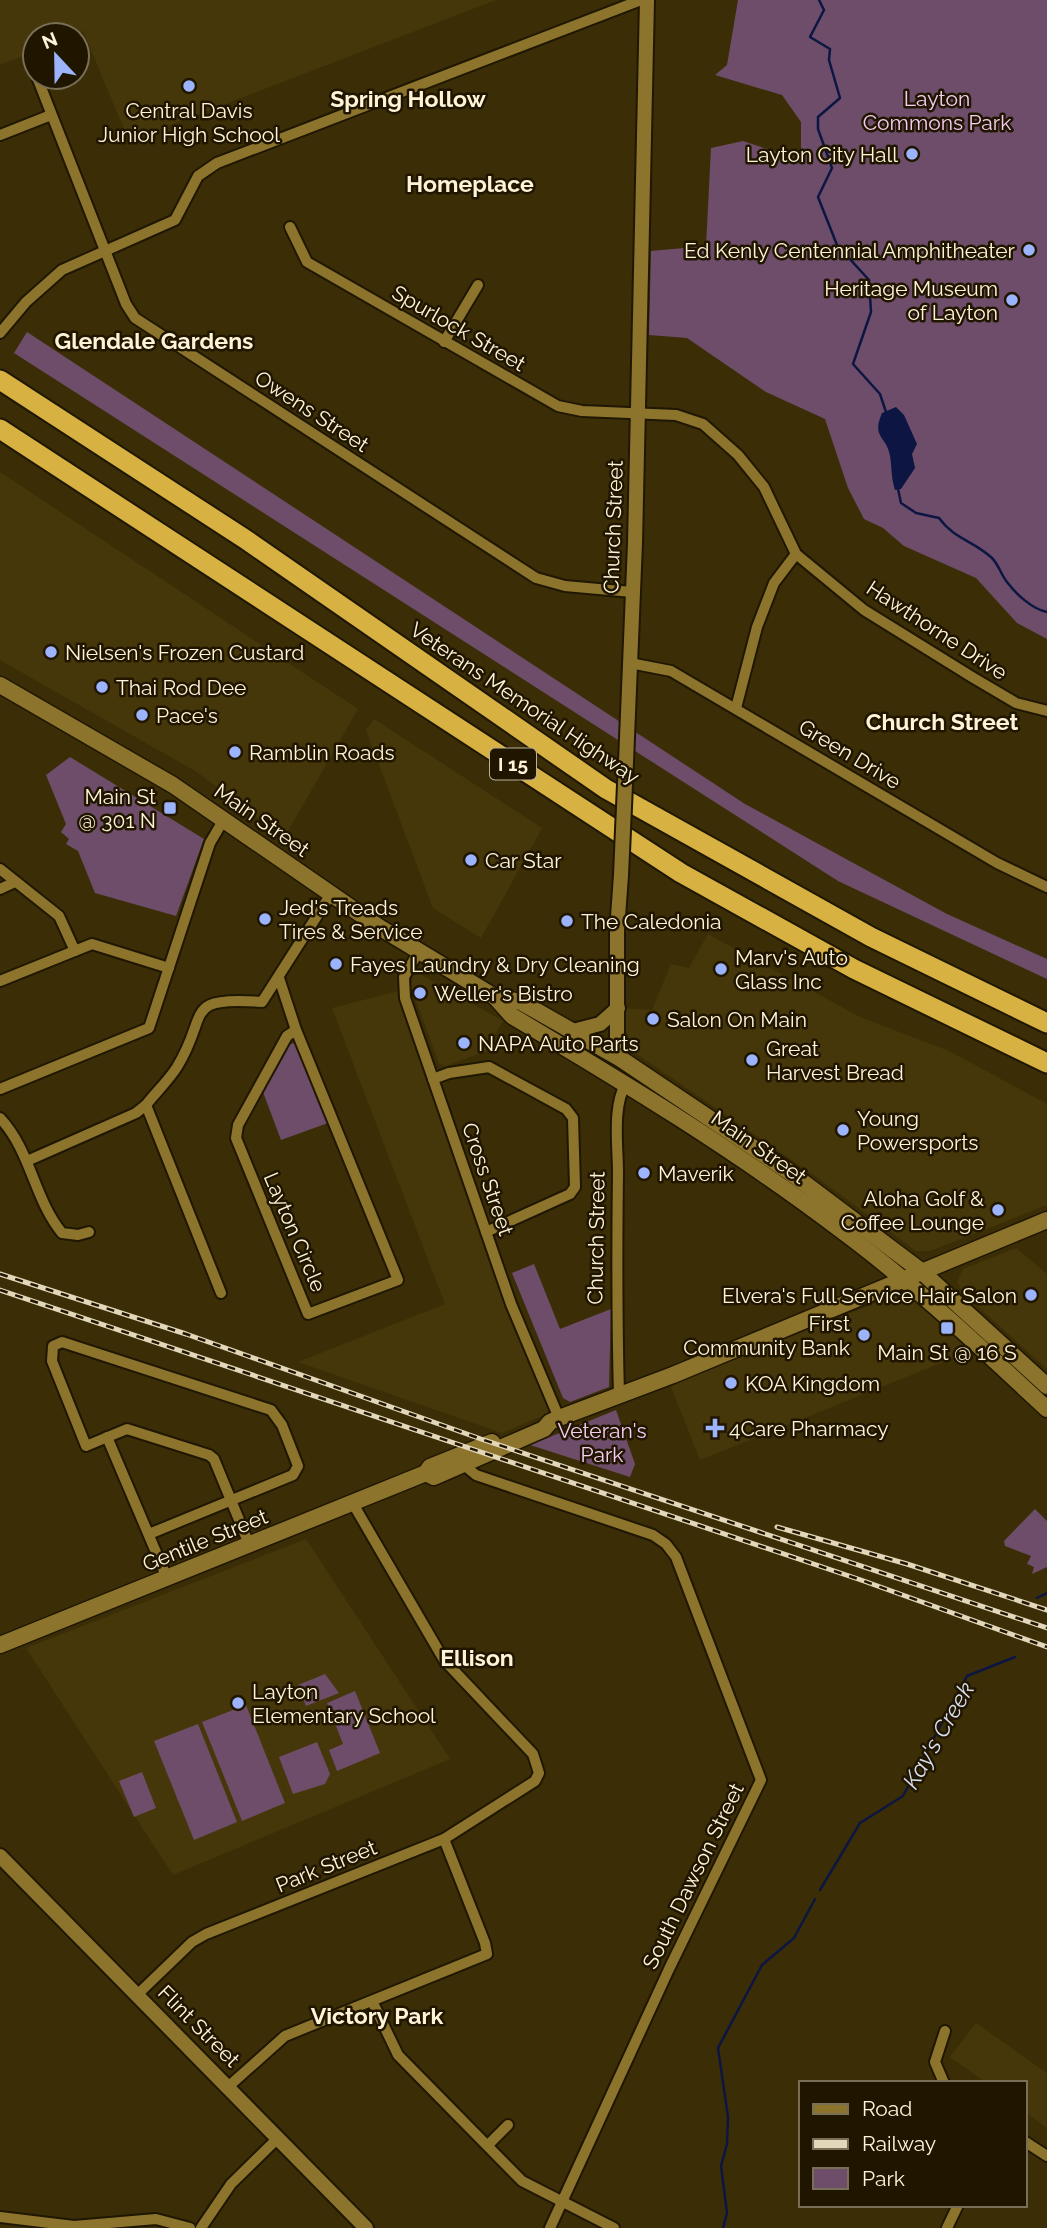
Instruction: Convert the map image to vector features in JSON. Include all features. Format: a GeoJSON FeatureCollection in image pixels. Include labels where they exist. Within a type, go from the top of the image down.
{"type":"FeatureCollection","features":[{"type":"Feature","properties":{"kind":"highway","name":"Veterans Memorial Highway"},"geometry":{"type":"LineString","coordinates":[[0,380],[245,539],[606,789],[871,937],[1047,1022]]}},
{"type":"Feature","properties":{"kind":"highway","name":"I 15"},"geometry":{"type":"LineString","coordinates":[[0,429],[681,873],[853,969],[1047,1063]]}},
{"type":"Feature","properties":{"kind":"main road","name":"Main Street"},"geometry":{"type":"LineString","coordinates":[[0,685],[140,765],[331,894],[495,997],[512,1016],[626,1083],[840,1229],[902,1279],[1047,1409]]}},
{"type":"Feature","properties":{"kind":"main road","name":"Main Street"},"geometry":{"type":"LineString","coordinates":[[495,997],[521,1002],[610,1052],[692,1105],[862,1224],[921,1271],[1047,1386]]}},
{"type":"Feature","properties":{"kind":"main road"},"geometry":{"type":"LineString","coordinates":[[626,1083],[637,1079],[667,1099],[692,1105]]}},
{"type":"Feature","properties":{"kind":"main road","name":"Gentile Street"},"geometry":{"type":"LineString","coordinates":[[0,1645],[426,1473],[430,1467],[540,1421],[555,1420],[619,1396],[1047,1220]]}},
{"type":"Feature","properties":{"kind":"main road","name":"Gentile Street"},"geometry":{"type":"LineString","coordinates":[[426,1473],[434,1477],[464,1465],[544,1429],[555,1420]]}},
{"type":"Feature","properties":{"kind":"street"},"geometry":{"type":"LineString","coordinates":[[1,334],[44,284],[62,270],[175,220],[198,176],[217,163],[641,0]]}},
{"type":"Feature","properties":{"kind":"street","name":"Church Street"},"geometry":{"type":"LineString","coordinates":[[610,1052],[617,1041],[617,931],[630,663],[647,0]]}},
{"type":"Feature","properties":{"kind":"street","name":"Owens Street"},"geometry":{"type":"LineString","coordinates":[[42,91],[126,304],[135,318],[536,578],[565,586],[632,592]]}},
{"type":"Feature","properties":{"kind":"street"},"geometry":{"type":"LineString","coordinates":[[0,135],[51,115]]}},
{"type":"Feature","properties":{"kind":"street","name":"Spurlock Street"},"geometry":{"type":"LineString","coordinates":[[290,227],[307,262],[558,406],[582,411],[637,413]]}},
{"type":"Feature","properties":{"kind":"street"},"geometry":{"type":"LineString","coordinates":[[444,342],[478,285]]}},
{"type":"Feature","properties":{"kind":"street","name":"Hawthorne Drive"},"geometry":{"type":"LineString","coordinates":[[637,413],[676,415],[703,424],[738,455],[764,486],[796,554],[864,610],[1016,704],[1047,711]]}},
{"type":"Feature","properties":{"kind":"street"},"geometry":{"type":"LineString","coordinates":[[736,708],[757,627],[774,583],[796,554]]}},
{"type":"Feature","properties":{"kind":"street","name":"Green Drive"},"geometry":{"type":"LineString","coordinates":[[630,663],[671,671],[997,863],[1047,887]]}},
{"type":"Feature","properties":{"kind":"street"},"geometry":{"type":"LineString","coordinates":[[0,1089],[149,1028],[210,843],[223,819]]}},
{"type":"Feature","properties":{"kind":"street"},"geometry":{"type":"LineString","coordinates":[[0,869],[59,916],[75,951]]}},
{"type":"Feature","properties":{"kind":"street"},"geometry":{"type":"LineString","coordinates":[[0,888],[15,882]]}},
{"type":"Feature","properties":{"kind":"street"},"geometry":{"type":"LineString","coordinates":[[27,1161],[136,1113],[146,1105],[177,1066],[197,1017],[206,1006],[224,999],[262,1002],[331,894]]}},
{"type":"Feature","properties":{"kind":"street"},"geometry":{"type":"LineString","coordinates":[[0,981],[75,951],[98,945],[169,968]]}},
{"type":"Feature","properties":{"kind":"street","name":"Cross Street"},"geometry":{"type":"LineString","coordinates":[[419,951],[404,975],[403,986],[511,1304],[555,1420]]}},
{"type":"Feature","properties":{"kind":"street","name":"Layton Circle"},"geometry":{"type":"LineString","coordinates":[[279,978],[296,1030],[398,1280],[308,1314],[236,1138],[238,1125],[286,1036],[296,1030]]}},
{"type":"Feature","properties":{"kind":"street"},"geometry":{"type":"LineString","coordinates":[[573,1031],[600,1024],[618,1008]]}},
{"type":"Feature","properties":{"kind":"street"},"geometry":{"type":"LineString","coordinates":[[433,1079],[449,1073],[489,1067],[566,1109],[573,1118],[575,1187],[570,1194],[486,1231]]}},
{"type":"Feature","properties":{"kind":"street","name":"Church Street"},"geometry":{"type":"LineString","coordinates":[[619,1396],[616,1297],[618,1134],[620,1094],[626,1083]]}},
{"type":"Feature","properties":{"kind":"street"},"geometry":{"type":"LineString","coordinates":[[146,1105],[221,1293]]}},
{"type":"Feature","properties":{"kind":"street"},"geometry":{"type":"LineString","coordinates":[[0,1118],[13,1132],[49,1217],[62,1233],[78,1235],[89,1232]]}},
{"type":"Feature","properties":{"kind":"street"},"geometry":{"type":"LineString","coordinates":[[149,1534],[231,1499],[293,1475],[298,1469],[282,1425],[271,1410],[62,1342],[53,1346],[52,1361],[86,1446],[127,1429],[214,1459],[231,1499],[249,1544]]}},
{"type":"Feature","properties":{"kind":"street"},"geometry":{"type":"LineString","coordinates":[[107,1437],[167,1578]]}},
{"type":"Feature","properties":{"kind":"street","name":"South Dawson Street"},"geometry":{"type":"LineString","coordinates":[[464,1465],[476,1475],[653,1535],[666,1544],[676,1557],[761,1780],[669,1969],[550,2228]]}},
{"type":"Feature","properties":{"kind":"street","name":"Park Street"},"geometry":{"type":"LineString","coordinates":[[138,1994],[192,1942],[206,1934],[444,1839],[535,1781],[539,1773],[533,1754],[444,1660],[352,1502]]}},
{"type":"Feature","properties":{"kind":"street"},"geometry":{"type":"LineString","coordinates":[[229,2086],[285,2036],[373,2003],[487,1954],[444,1839]]}},
{"type":"Feature","properties":{"kind":"street","name":"Flint Street"},"geometry":{"type":"LineString","coordinates":[[0,1856],[366,2228]]}},
{"type":"Feature","properties":{"kind":"street"},"geometry":{"type":"LineString","coordinates":[[373,2003],[398,2055],[489,2144],[522,2181],[614,2228]]}},
{"type":"Feature","properties":{"kind":"street"},"geometry":{"type":"LineString","coordinates":[[943,2081],[935,2063],[945,2031]]}},
{"type":"Feature","properties":{"kind":"street"},"geometry":{"type":"LineString","coordinates":[[489,2144],[508,2125]]}},
{"type":"Feature","properties":{"kind":"street"},"geometry":{"type":"LineString","coordinates":[[201,2228],[231,2184],[278,2138]]}},
{"type":"Feature","properties":{"kind":"street"},"geometry":{"type":"LineString","coordinates":[[1026,2142],[1047,2156]]}},
{"type":"Feature","properties":{"kind":"street"},"geometry":{"type":"LineString","coordinates":[[947,2228],[957,2207]]}},
{"type":"Feature","properties":{"kind":"street"},"geometry":{"type":"LineString","coordinates":[[0,2217],[74,2226],[156,2219],[190,2228]]}},
{"type":"Feature","properties":{"kind":"shaded area","name":"Central Davis Junior High School"},"geometry":{"type":"Polygon","coordinates":[[[0,0],[496,0],[129,141],[91,50],[91,21],[21,21],[21,57],[0,65],[0,0]]]}},
{"type":"Feature","properties":{"kind":"shaded area"},"geometry":{"type":"Polygon","coordinates":[[[896,407],[904,415],[917,444],[912,454],[915,468],[901,489],[895,490],[891,460],[878,427],[882,413],[896,407]]]}},
{"type":"Feature","properties":{"kind":"shaded area"},"geometry":{"type":"Polygon","coordinates":[[[0,472],[358,709],[284,838],[197,772],[0,660],[0,472]]]}},
{"type":"Feature","properties":{"kind":"shaded area"},"geometry":{"type":"Polygon","coordinates":[[[374,719],[542,828],[481,938],[433,908],[366,730],[374,719]]]}},
{"type":"Feature","properties":{"kind":"shaded area"},"geometry":{"type":"Polygon","coordinates":[[[708,934],[860,1017],[949,1051],[1047,1104],[1047,1205],[930,1251],[916,1251],[818,1178],[628,1048],[624,1040],[622,1008],[652,1010],[671,964],[689,968],[708,934]]]}},
{"type":"Feature","properties":{"kind":"shaded area"},"geometry":{"type":"Polygon","coordinates":[[[420,974],[503,1021],[486,1051],[446,1066],[439,1064],[411,987],[413,976],[420,974]]]}},
{"type":"Feature","properties":{"kind":"shaded area"},"geometry":{"type":"Polygon","coordinates":[[[399,991],[552,1412],[502,1433],[298,1362],[445,1304],[332,1008],[399,991]]]}},
{"type":"Feature","properties":{"kind":"shaded area"},"geometry":{"type":"Polygon","coordinates":[[[1016,1248],[1047,1274],[1047,1369],[965,1295],[957,1282],[963,1269],[1016,1248]]]}},
{"type":"Feature","properties":{"kind":"shaded area"},"geometry":{"type":"Polygon","coordinates":[[[899,1294],[912,1298],[971,1351],[700,1460],[670,1384],[899,1294]]]}},
{"type":"Feature","properties":{"kind":"shaded area","name":"Layton Elementary School"},"geometry":{"type":"Polygon","coordinates":[[[306,1539],[450,1759],[173,1875],[26,1648],[306,1539]]]}},
{"type":"Feature","properties":{"kind":"shaded area"},"geometry":{"type":"Polygon","coordinates":[[[976,2023],[1047,2073],[1047,2128],[1026,2112],[1026,2081],[984,2081],[950,2057],[976,2023]]]}},
{"type":"Feature","properties":{"kind":"green space","name":"Layton Commons Park"},"geometry":{"type":"Polygon","coordinates":[[[738,0],[1047,0],[1047,639],[1017,623],[976,578],[904,546],[883,528],[864,519],[848,488],[825,419],[766,392],[687,338],[649,335],[651,251],[706,246],[711,148],[743,141],[801,160],[801,122],[782,95],[715,75],[727,65],[738,0]]]}},
{"type":"Feature","properties":{"kind":"green space"},"geometry":{"type":"Polygon","coordinates":[[[27,332],[745,804],[947,914],[1047,959],[1047,979],[838,881],[14,353],[27,332]]]}},
{"type":"Feature","properties":{"kind":"green space"},"geometry":{"type":"Polygon","coordinates":[[[70,757],[204,839],[176,916],[95,893],[78,851],[66,844],[69,839],[61,832],[66,824],[46,775],[70,757]]]}},
{"type":"Feature","properties":{"kind":"green space"},"geometry":{"type":"Polygon","coordinates":[[[297,1044],[328,1123],[281,1140],[263,1092],[289,1045],[297,1044]]]}},
{"type":"Feature","properties":{"kind":"green space"},"geometry":{"type":"Polygon","coordinates":[[[534,1264],[560,1329],[611,1309],[609,1387],[570,1402],[563,1398],[512,1273],[534,1264]]]}},
{"type":"Feature","properties":{"kind":"green space","name":"Veteran's Park"},"geometry":{"type":"Polygon","coordinates":[[[616,1410],[635,1464],[630,1477],[530,1445],[616,1410]]]}},
{"type":"Feature","properties":{"kind":"green space"},"geometry":{"type":"Polygon","coordinates":[[[1035,1509],[1047,1521],[1047,1567],[1032,1574],[1034,1567],[1027,1564],[1031,1556],[1005,1546],[1004,1541],[1035,1509]]]}},
{"type":"Feature","properties":{"kind":"green space"},"geometry":{"type":"Polygon","coordinates":[[[325,1674],[339,1693],[306,1706],[298,1685],[325,1674]]]}},
{"type":"Feature","properties":{"kind":"green space"},"geometry":{"type":"Polygon","coordinates":[[[355,1691],[380,1753],[337,1771],[329,1750],[343,1744],[327,1703],[355,1691]]]}},
{"type":"Feature","properties":{"kind":"green space"},"geometry":{"type":"Polygon","coordinates":[[[246,1705],[285,1803],[242,1821],[202,1722],[246,1705]]]}},
{"type":"Feature","properties":{"kind":"green space"},"geometry":{"type":"Polygon","coordinates":[[[198,1724],[237,1822],[194,1840],[154,1741],[198,1724]]]}},
{"type":"Feature","properties":{"kind":"green space"},"geometry":{"type":"Polygon","coordinates":[[[317,1742],[330,1774],[325,1784],[293,1794],[279,1757],[317,1742]]]}},
{"type":"Feature","properties":{"kind":"green space"},"geometry":{"type":"Polygon","coordinates":[[[142,1772],[156,1808],[134,1817],[119,1781],[142,1772]]]}},
{"type":"Feature","properties":{"kind":"waterway","name":"Kay's Creek"},"geometry":{"type":"LineString","coordinates":[[819,0],[824,10],[810,37],[830,49],[829,60],[840,98],[818,117],[818,129],[832,168],[818,197],[837,245],[869,280],[871,312],[853,364],[880,394],[886,412]]}},
{"type":"Feature","properties":{"kind":"waterway","name":"Kay's Creek"},"geometry":{"type":"LineString","coordinates":[[898,489],[901,503],[916,513],[939,518],[951,531],[985,552],[1020,596],[1036,608],[1047,612]]}},
{"type":"Feature","properties":{"kind":"waterway","name":"Kay's Creek"},"geometry":{"type":"LineString","coordinates":[[1037,1598],[1047,1593]]}},
{"type":"Feature","properties":{"kind":"waterway","name":"Kay's Creek"},"geometry":{"type":"LineString","coordinates":[[820,1890],[860,1823],[903,1796],[967,1676],[1015,1657]]}},
{"type":"Feature","properties":{"kind":"waterway","name":"Kay's Creek"},"geometry":{"type":"LineString","coordinates":[[723,2228],[727,2213],[721,2166],[727,2144],[728,2117],[718,2048],[762,1965],[794,1938],[815,1899]]}},
{"type":"Feature","properties":{"kind":"railway"},"geometry":{"type":"LineString","coordinates":[[0,1274],[186,1334],[481,1439],[1047,1628]]}},
{"type":"Feature","properties":{"kind":"railway"},"geometry":{"type":"LineString","coordinates":[[0,1290],[861,1580],[1047,1647]]}},
{"type":"Feature","properties":{"kind":"railway"},"geometry":{"type":"LineString","coordinates":[[777,1527],[907,1564],[1047,1610]]}},
{"type":"Feature","properties":{"kind":"place","name":"Central Davis Junior High School"},"geometry":{"type":"Point","coordinates":[189,86]}},
{"type":"Feature","properties":{"kind":"place","name":"Layton City Hall"},"geometry":{"type":"Point","coordinates":[912,154]}},
{"type":"Feature","properties":{"kind":"place","name":"Ed Kenly Centennial Amphitheater"},"geometry":{"type":"Point","coordinates":[1029,250]}},
{"type":"Feature","properties":{"kind":"place","name":"Heritage Museum of Layton"},"geometry":{"type":"Point","coordinates":[1012,300]}},
{"type":"Feature","properties":{"kind":"place","name":"Nielsen's Frozen Custard"},"geometry":{"type":"Point","coordinates":[51,652]}},
{"type":"Feature","properties":{"kind":"place","name":"Thai Rod Dee"},"geometry":{"type":"Point","coordinates":[102,687]}},
{"type":"Feature","properties":{"kind":"place","name":"Pace's"},"geometry":{"type":"Point","coordinates":[142,715]}},
{"type":"Feature","properties":{"kind":"place","name":"Ramblin Roads"},"geometry":{"type":"Point","coordinates":[235,752]}},
{"type":"Feature","properties":{"kind":"place","name":"Main St @ 301 N"},"geometry":{"type":"Point","coordinates":[170,808]}},
{"type":"Feature","properties":{"kind":"place","name":"Car Star"},"geometry":{"type":"Point","coordinates":[471,860]}},
{"type":"Feature","properties":{"kind":"place","name":"Jed's Treads Tires & Service"},"geometry":{"type":"Point","coordinates":[265,919]}},
{"type":"Feature","properties":{"kind":"place","name":"The Caledonia"},"geometry":{"type":"Point","coordinates":[567,921]}},
{"type":"Feature","properties":{"kind":"place","name":"Fayes Laundry & Dry Cleaning"},"geometry":{"type":"Point","coordinates":[336,964]}},
{"type":"Feature","properties":{"kind":"place","name":"Marv's Auto Glass Inc"},"geometry":{"type":"Point","coordinates":[721,969]}},
{"type":"Feature","properties":{"kind":"place","name":"Weller's Bistro"},"geometry":{"type":"Point","coordinates":[420,993]}},
{"type":"Feature","properties":{"kind":"place","name":"Salon On Main"},"geometry":{"type":"Point","coordinates":[653,1019]}},
{"type":"Feature","properties":{"kind":"place","name":"NAPA Auto Parts"},"geometry":{"type":"Point","coordinates":[464,1043]}},
{"type":"Feature","properties":{"kind":"place","name":"Great Harvest Bread"},"geometry":{"type":"Point","coordinates":[752,1060]}},
{"type":"Feature","properties":{"kind":"place","name":"Young Powersports"},"geometry":{"type":"Point","coordinates":[843,1130]}},
{"type":"Feature","properties":{"kind":"place","name":"Maverik"},"geometry":{"type":"Point","coordinates":[644,1173]}},
{"type":"Feature","properties":{"kind":"place","name":"Aloha Golf & Coffee Lounge"},"geometry":{"type":"Point","coordinates":[998,1210]}},
{"type":"Feature","properties":{"kind":"place","name":"Elvera's Full Service Hair Salon"},"geometry":{"type":"Point","coordinates":[1031,1295]}},
{"type":"Feature","properties":{"kind":"place","name":"Main St @ 16 S"},"geometry":{"type":"Point","coordinates":[947,1328]}},
{"type":"Feature","properties":{"kind":"place","name":"First Community Bank"},"geometry":{"type":"Point","coordinates":[864,1335]}},
{"type":"Feature","properties":{"kind":"place","name":"KOA Kingdom"},"geometry":{"type":"Point","coordinates":[731,1383]}},
{"type":"Feature","properties":{"kind":"place","name":"4Care Pharmacy"},"geometry":{"type":"Point","coordinates":[715,1428]}},
{"type":"Feature","properties":{"kind":"place","name":"Layton Elementary School"},"geometry":{"type":"Point","coordinates":[238,1703]}},
{"type":"Feature","properties":{"kind":"district","name":"Spring Hollow"},"geometry":{"type":"Point","coordinates":[408,98]}},
{"type":"Feature","properties":{"kind":"district","name":"Homeplace"},"geometry":{"type":"Point","coordinates":[470,183]}},
{"type":"Feature","properties":{"kind":"district","name":"Glendale Gardens"},"geometry":{"type":"Point","coordinates":[154,340]}},
{"type":"Feature","properties":{"kind":"district","name":"Church Street"},"geometry":{"type":"Point","coordinates":[942,721]}},
{"type":"Feature","properties":{"kind":"district","name":"Ellison"},"geometry":{"type":"Point","coordinates":[477,1657]}},
{"type":"Feature","properties":{"kind":"district","name":"Victory Park"},"geometry":{"type":"Point","coordinates":[377,2015]}}]}
